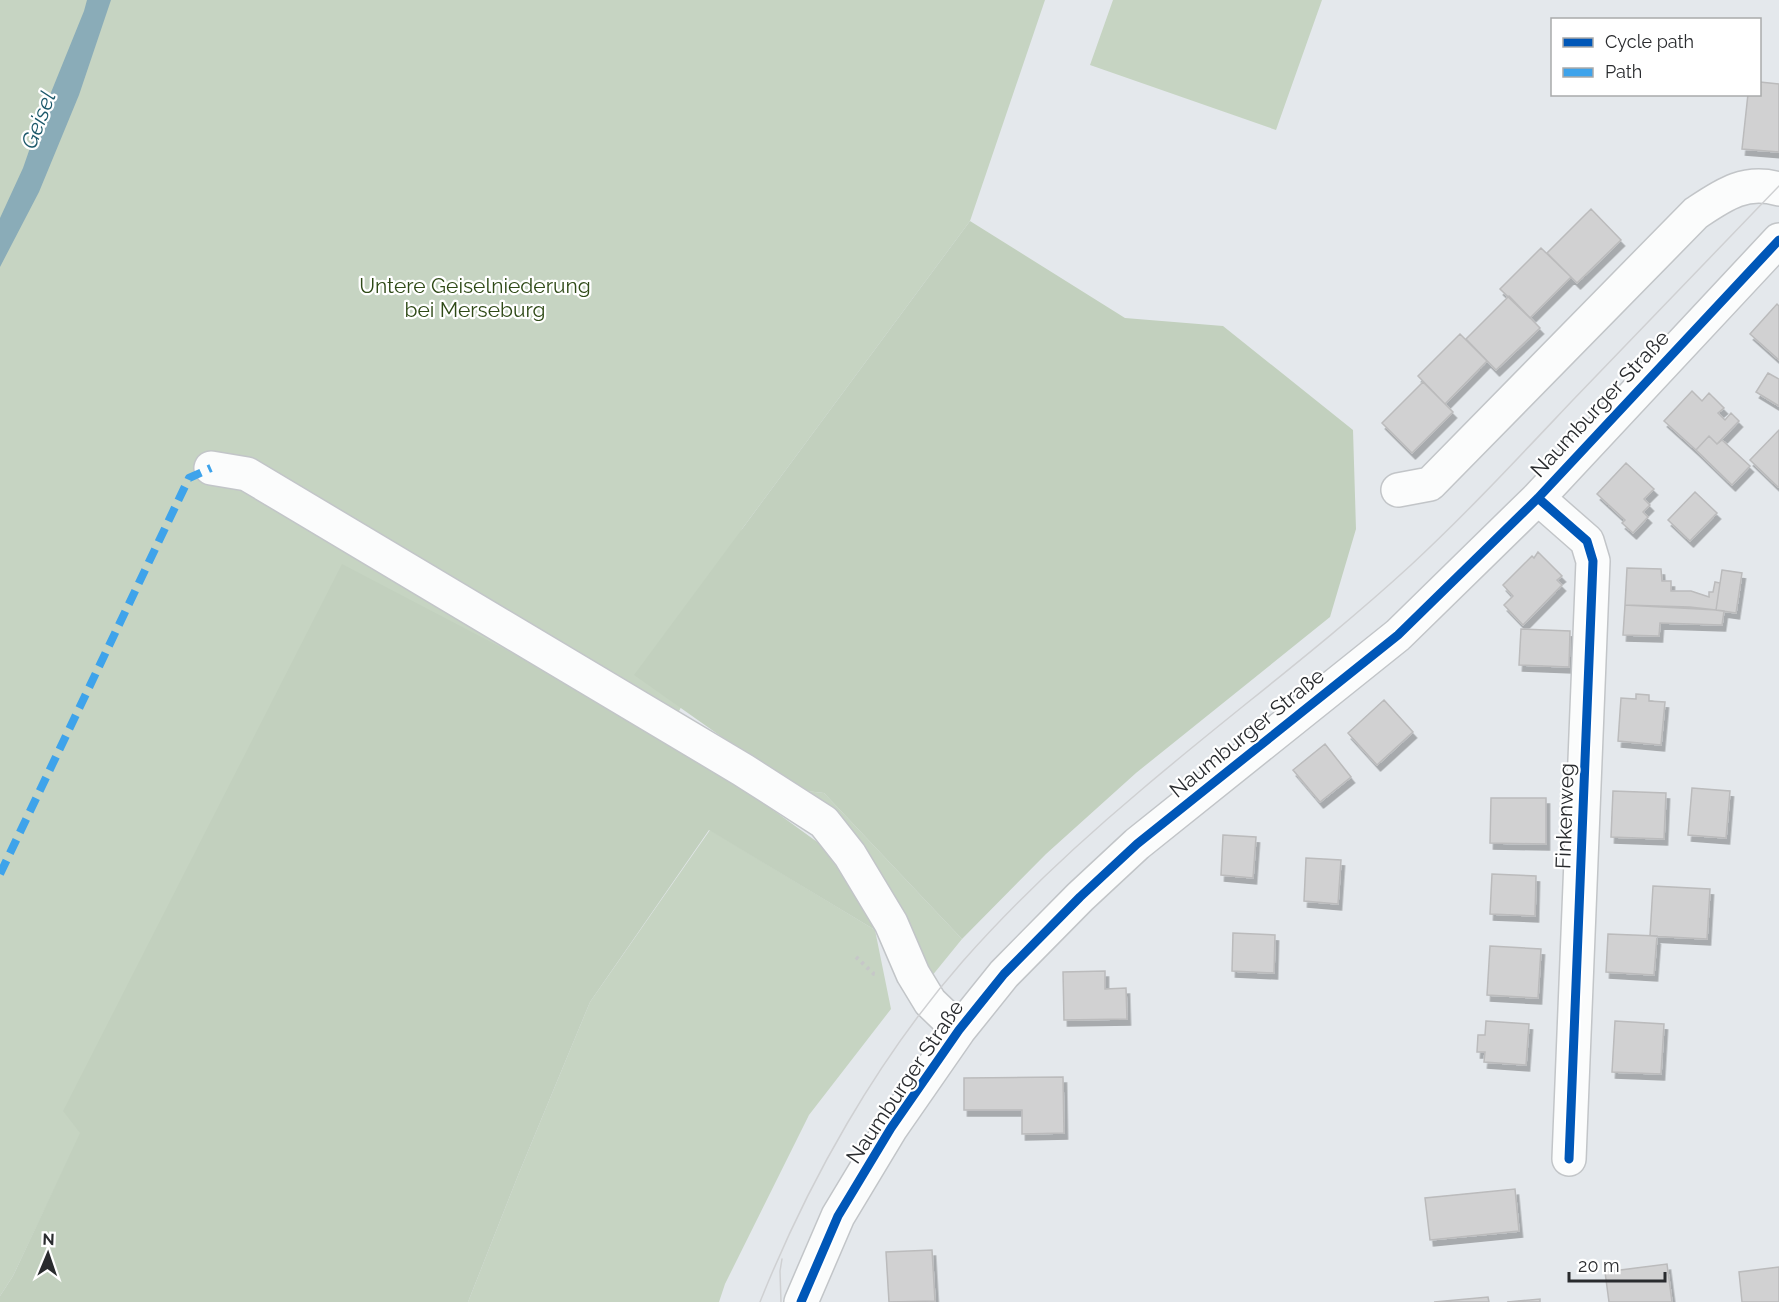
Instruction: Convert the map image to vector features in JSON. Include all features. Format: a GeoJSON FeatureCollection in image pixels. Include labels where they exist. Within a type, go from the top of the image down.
{"type":"FeatureCollection","features":[{"type":"Feature","properties":{"kind":"street"},"geometry":{"type":"LineString","coordinates":[[1398,490],[1430,484],[1696,213],[1719,197],[1748,185],[1779,189]]}},
{"type":"Feature","properties":{"kind":"street","name":"Naumburger Straße"},"geometry":{"type":"LineString","coordinates":[[801,1302],[838,1216],[891,1128],[959,1030],[1004,974],[1080,897],[1129,852],[1398,635],[1538,498],[1779,240]]}},
{"type":"Feature","properties":{"kind":"street"},"geometry":{"type":"LineString","coordinates":[[211,468],[247,474],[733,764],[824,822],[850,855],[891,922],[913,974],[930,1002],[959,1030]]}},
{"type":"Feature","properties":{"kind":"street","name":"Finkenweg"},"geometry":{"type":"LineString","coordinates":[[1538,498],[1587,541],[1593,561],[1569,1159]]}},
{"type":"Feature","properties":{"kind":"green space","name":"Untere Geiselniederung bei Merseburg"},"geometry":{"type":"Polygon","coordinates":[[[0,0],[1045,0],[970,221],[742,529],[696,679],[643,779],[81,1133],[13,1276],[0,1296],[0,0]]]}},
{"type":"Feature","properties":{"kind":"green space"},"geometry":{"type":"Polygon","coordinates":[[[1113,0],[1322,0],[1276,130],[1090,65],[1113,0]]]}},
{"type":"Feature","properties":{"kind":"green space"},"geometry":{"type":"Polygon","coordinates":[[[970,221],[1125,318],[1223,326],[1353,430],[1356,529],[1330,617],[1136,773],[1046,854],[962,939],[824,793],[797,790],[634,675],[970,221]]]}},
{"type":"Feature","properties":{"kind":"green space"},"geometry":{"type":"Polygon","coordinates":[[[342,564],[577,687],[740,786],[820,844],[853,889],[875,930],[709,830],[590,1002],[468,1302],[0,1302],[0,1296],[13,1276],[80,1133],[63,1111],[342,564]]]}},
{"type":"Feature","properties":{"kind":"green space"},"geometry":{"type":"Polygon","coordinates":[[[797,790],[824,793],[962,939],[927,982],[797,790]]]}},
{"type":"Feature","properties":{"kind":"green space"},"geometry":{"type":"Polygon","coordinates":[[[710,830],[875,930],[891,1009],[809,1115],[725,1284],[719,1302],[468,1302],[590,1002],[710,830]]]}},
{"type":"Feature","properties":{"kind":"water"},"geometry":{"type":"Polygon","coordinates":[[[87,0],[111,0],[79,95],[39,192],[0,267],[0,218],[23,168],[87,0]]]}},
{"type":"Feature","properties":{"kind":"building"},"geometry":{"type":"Polygon","coordinates":[[[1761,82],[1779,84],[1779,152],[1742,149],[1748,96],[1761,96],[1761,82]]]}},
{"type":"Feature","properties":{"kind":"building"},"geometry":{"type":"Polygon","coordinates":[[[1591,209],[1621,240],[1577,283],[1547,253],[1591,209]]]}},
{"type":"Feature","properties":{"kind":"building"},"geometry":{"type":"Polygon","coordinates":[[[1541,248],[1571,277],[1530,318],[1500,289],[1541,248]]]}},
{"type":"Feature","properties":{"kind":"building"},"geometry":{"type":"Polygon","coordinates":[[[1509,296],[1540,328],[1496,370],[1466,339],[1509,296]]]}},
{"type":"Feature","properties":{"kind":"building"},"geometry":{"type":"Polygon","coordinates":[[[1777,304],[1779,306],[1779,360],[1750,334],[1777,304]]]}},
{"type":"Feature","properties":{"kind":"building"},"geometry":{"type":"Polygon","coordinates":[[[1460,334],[1487,361],[1445,404],[1418,376],[1460,334]]]}},
{"type":"Feature","properties":{"kind":"building"},"geometry":{"type":"Polygon","coordinates":[[[1768,373],[1779,379],[1779,406],[1756,392],[1768,373]]]}},
{"type":"Feature","properties":{"kind":"building"},"geometry":{"type":"Polygon","coordinates":[[[1423,382],[1453,412],[1412,453],[1382,423],[1423,382]]]}},
{"type":"Feature","properties":{"kind":"building"},"geometry":{"type":"Polygon","coordinates":[[[1692,391],[1702,401],[1709,393],[1724,408],[1718,413],[1725,420],[1731,413],[1739,421],[1717,444],[1709,436],[1696,450],[1664,421],[1692,391]]]}},
{"type":"Feature","properties":{"kind":"building"},"geometry":{"type":"Polygon","coordinates":[[[1779,430],[1779,486],[1778,487],[1750,460],[1779,430]]]}},
{"type":"Feature","properties":{"kind":"building"},"geometry":{"type":"Polygon","coordinates":[[[1709,436],[1717,444],[1722,440],[1750,466],[1732,485],[1696,450],[1709,436]]]}},
{"type":"Feature","properties":{"kind":"building"},"geometry":{"type":"Polygon","coordinates":[[[1626,463],[1654,489],[1644,499],[1650,505],[1643,512],[1648,517],[1633,533],[1622,523],[1625,520],[1597,494],[1626,463]]]}},
{"type":"Feature","properties":{"kind":"building"},"geometry":{"type":"Polygon","coordinates":[[[1695,492],[1717,513],[1690,541],[1668,520],[1695,492]]]}},
{"type":"Feature","properties":{"kind":"building"},"geometry":{"type":"Polygon","coordinates":[[[1538,552],[1562,576],[1557,580],[1562,585],[1523,625],[1504,605],[1513,596],[1503,585],[1538,552]]]}},
{"type":"Feature","properties":{"kind":"building"},"geometry":{"type":"Polygon","coordinates":[[[1627,568],[1661,569],[1662,581],[1671,581],[1671,591],[1691,591],[1709,597],[1709,592],[1713,592],[1715,582],[1720,583],[1716,610],[1625,605],[1627,568]]]}},
{"type":"Feature","properties":{"kind":"building"},"geometry":{"type":"Polygon","coordinates":[[[1722,570],[1742,573],[1736,613],[1716,610],[1722,570]]]}},
{"type":"Feature","properties":{"kind":"building"},"geometry":{"type":"Polygon","coordinates":[[[1625,605],[1690,607],[1724,611],[1722,625],[1660,623],[1659,636],[1623,635],[1625,605]]]}},
{"type":"Feature","properties":{"kind":"building"},"geometry":{"type":"Polygon","coordinates":[[[1521,629],[1570,631],[1569,667],[1519,665],[1521,629]]]}},
{"type":"Feature","properties":{"kind":"building"},"geometry":{"type":"Polygon","coordinates":[[[1636,694],[1649,695],[1649,701],[1665,702],[1661,745],[1618,741],[1621,698],[1636,699],[1636,694]]]}},
{"type":"Feature","properties":{"kind":"building"},"geometry":{"type":"Polygon","coordinates":[[[1384,700],[1413,732],[1377,765],[1348,733],[1384,700]]]}},
{"type":"Feature","properties":{"kind":"building"},"geometry":{"type":"Polygon","coordinates":[[[1325,744],[1351,777],[1320,802],[1293,770],[1325,744]]]}},
{"type":"Feature","properties":{"kind":"building"},"geometry":{"type":"Polygon","coordinates":[[[1692,788],[1730,791],[1726,838],[1688,835],[1692,788]]]}},
{"type":"Feature","properties":{"kind":"building"},"geometry":{"type":"Polygon","coordinates":[[[1613,791],[1666,793],[1664,839],[1611,837],[1613,791]]]}},
{"type":"Feature","properties":{"kind":"building"},"geometry":{"type":"Polygon","coordinates":[[[1491,798],[1546,798],[1546,844],[1490,843],[1491,798]]]}},
{"type":"Feature","properties":{"kind":"building"},"geometry":{"type":"Polygon","coordinates":[[[1223,835],[1256,837],[1253,878],[1221,875],[1223,835]]]}},
{"type":"Feature","properties":{"kind":"building"},"geometry":{"type":"Polygon","coordinates":[[[1306,858],[1341,860],[1338,904],[1304,901],[1306,858]]]}},
{"type":"Feature","properties":{"kind":"building"},"geometry":{"type":"Polygon","coordinates":[[[1492,874],[1536,876],[1535,916],[1490,914],[1492,874]]]}},
{"type":"Feature","properties":{"kind":"building"},"geometry":{"type":"Polygon","coordinates":[[[1653,886],[1710,889],[1707,939],[1650,936],[1653,886]]]}},
{"type":"Feature","properties":{"kind":"building"},"geometry":{"type":"Polygon","coordinates":[[[1233,933],[1275,935],[1274,973],[1232,971],[1233,933]]]}},
{"type":"Feature","properties":{"kind":"building"},"geometry":{"type":"Polygon","coordinates":[[[1608,934],[1657,936],[1654,975],[1606,972],[1608,934]]]}},
{"type":"Feature","properties":{"kind":"building"},"geometry":{"type":"Polygon","coordinates":[[[1490,946],[1541,949],[1538,998],[1487,995],[1490,946]]]}},
{"type":"Feature","properties":{"kind":"building"},"geometry":{"type":"Polygon","coordinates":[[[1105,971],[1105,989],[1126,988],[1127,1019],[1064,1020],[1063,972],[1105,971]]]}},
{"type":"Feature","properties":{"kind":"building"},"geometry":{"type":"Polygon","coordinates":[[[1486,1021],[1529,1024],[1526,1065],[1484,1062],[1485,1052],[1477,1052],[1478,1035],[1485,1035],[1486,1021]]]}},
{"type":"Feature","properties":{"kind":"building"},"geometry":{"type":"Polygon","coordinates":[[[1615,1021],[1664,1024],[1661,1074],[1612,1072],[1615,1021]]]}},
{"type":"Feature","properties":{"kind":"building"},"geometry":{"type":"Polygon","coordinates":[[[1063,1077],[1064,1133],[1022,1134],[1022,1110],[964,1110],[964,1078],[1063,1077]]]}},
{"type":"Feature","properties":{"kind":"building"},"geometry":{"type":"Polygon","coordinates":[[[1515,1189],[1519,1231],[1430,1240],[1425,1198],[1515,1189]]]}},
{"type":"Feature","properties":{"kind":"building"},"geometry":{"type":"Polygon","coordinates":[[[932,1250],[935,1301],[889,1302],[886,1252],[932,1250]]]}},
{"type":"Feature","properties":{"kind":"building"},"geometry":{"type":"Polygon","coordinates":[[[1667,1264],[1672,1302],[1609,1302],[1605,1272],[1667,1264]]]}},
{"type":"Feature","properties":{"kind":"building"},"geometry":{"type":"Polygon","coordinates":[[[1779,1267],[1779,1302],[1742,1302],[1739,1272],[1779,1267]]]}},
{"type":"Feature","properties":{"kind":"building"},"geometry":{"type":"Polygon","coordinates":[[[1488,1297],[1489,1302],[1434,1302],[1488,1297]]]}},
{"type":"Feature","properties":{"kind":"building"},"geometry":{"type":"Polygon","coordinates":[[[1540,1299],[1540,1302],[1507,1302],[1540,1299]]]}},
{"type":"Feature","properties":{"kind":"tram line"},"geometry":{"type":"LineString","coordinates":[[760,1302],[800,1212],[847,1123],[902,1039],[932,999],[984,938],[1048,873],[1117,811],[1378,595],[1411,565],[1493,485],[1779,186]]}},
{"type":"Feature","properties":{"kind":"tram line"},"geometry":{"type":"LineString","coordinates":[[781,1302],[782,1259]]}},
{"type":"Feature","properties":{"kind":"marked path"},"geometry":{"type":"LineString","coordinates":[[0,874],[189,478],[211,468]]}},
{"type":"Feature","properties":{"kind":"cycle path"},"geometry":{"type":"LineString","coordinates":[[801,1302],[838,1216],[891,1128],[959,1030],[1004,974],[1080,897],[1137,844],[1398,635],[1538,498],[1779,240]]}},
{"type":"Feature","properties":{"kind":"cycle path"},"geometry":{"type":"LineString","coordinates":[[1538,498],[1587,541],[1593,561],[1569,1159]]}},
{"type":"Feature","properties":{"kind":"water label","name":"Geisel"},"geometry":{"type":"Point","coordinates":[38,120]}}]}
